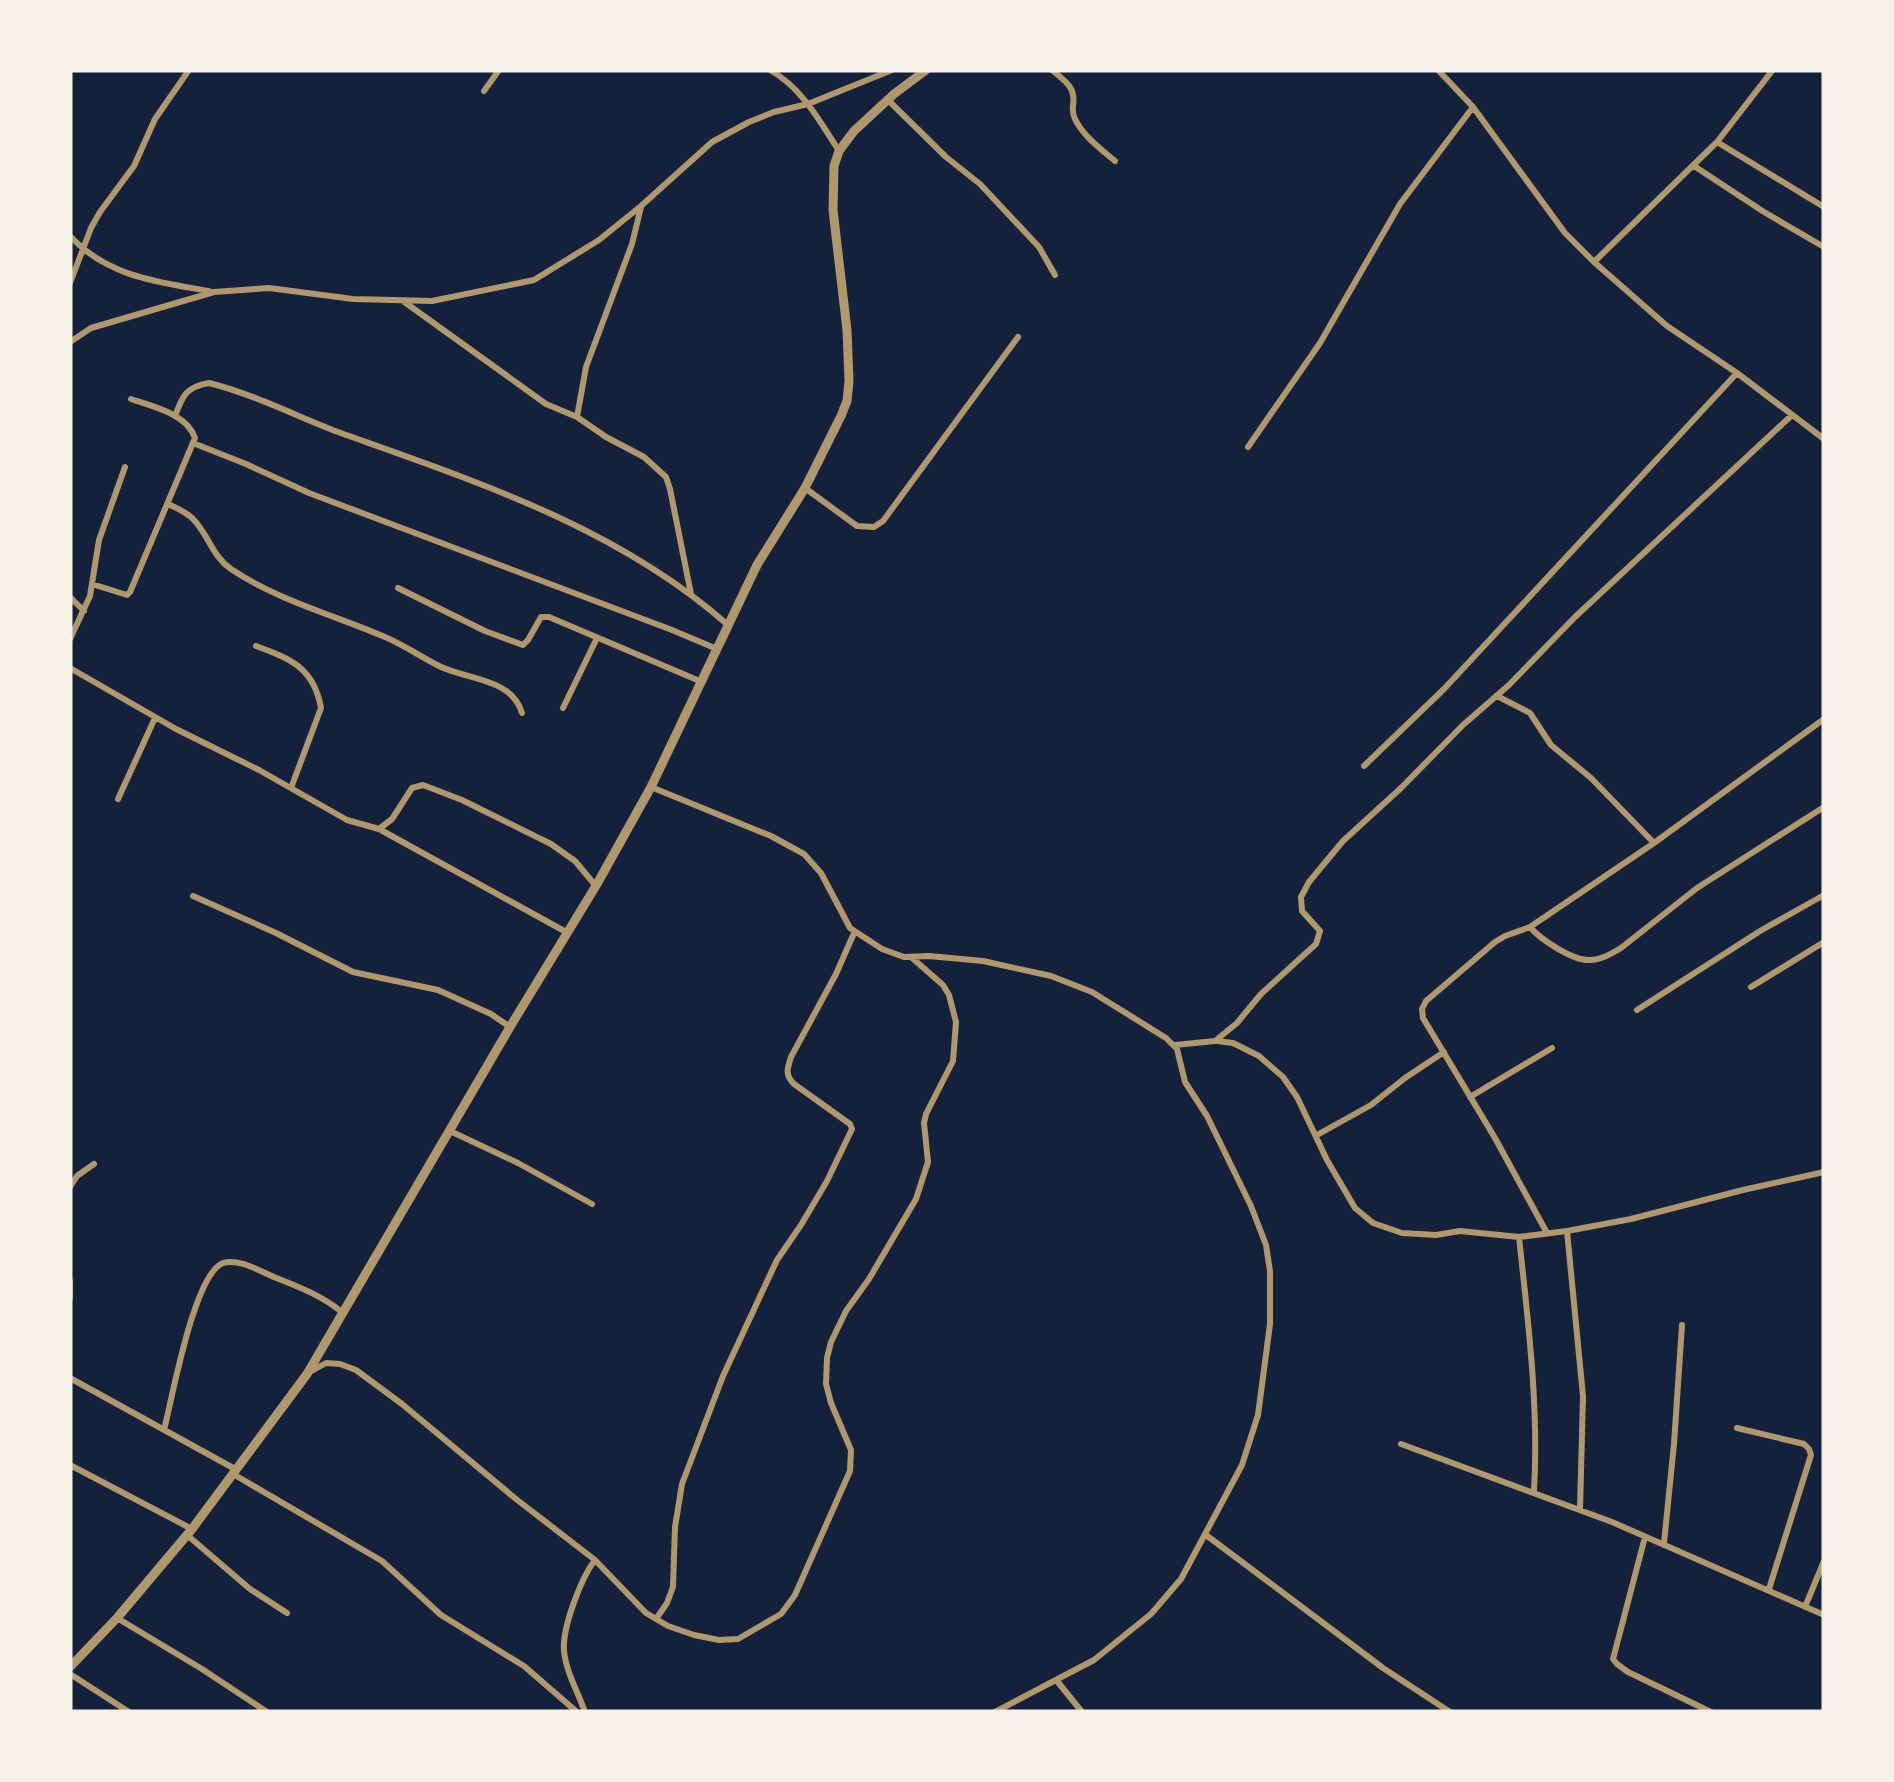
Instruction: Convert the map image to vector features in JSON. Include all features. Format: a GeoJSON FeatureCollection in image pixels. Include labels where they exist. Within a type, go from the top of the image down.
{"type":"FeatureCollection","features":[{"type":"Feature","properties":{"kind":"street"},"geometry":{"type":"LineString","coordinates":[[70,283],[91,228],[134,166],[155,119],[189,70]]}},
{"type":"Feature","properties":{"kind":"street"},"geometry":{"type":"LineString","coordinates":[[484,91],[498,70]]}},
{"type":"Feature","properties":{"kind":"street"},"geometry":{"type":"LineString","coordinates":[[770,70],[791,84],[839,151]]}},
{"type":"Feature","properties":{"kind":"street"},"geometry":{"type":"LineString","coordinates":[[70,342],[92,328],[214,292],[269,288],[352,298],[432,301],[534,280],[599,240],[712,142],[748,122],[808,104],[892,70]]}},
{"type":"Feature","properties":{"kind":"street"},"geometry":{"type":"LineString","coordinates":[[130,1712],[70,1671],[189,1532],[307,1374],[344,1314],[651,787],[757,564],[842,416],[849,381],[833,210],[834,166],[839,151],[854,131],[926,70]]}},
{"type":"Feature","properties":{"kind":"street"},"geometry":{"type":"LineString","coordinates":[[1052,70],[1072,88],[1075,120],[1114,162]]}},
{"type":"Feature","properties":{"kind":"street"},"geometry":{"type":"LineString","coordinates":[[1438,70],[1473,107],[1565,233],[1594,262],[1667,326],[1824,439]]}},
{"type":"Feature","properties":{"kind":"street"},"geometry":{"type":"LineString","coordinates":[[1594,262],[1717,142],[1772,71]]}},
{"type":"Feature","properties":{"kind":"street"},"geometry":{"type":"LineString","coordinates":[[888,100],[946,158],[980,184],[1039,247],[1054,275]]}},
{"type":"Feature","properties":{"kind":"street"},"geometry":{"type":"LineString","coordinates":[[1248,447],[1320,344],[1400,204],[1473,107]]}},
{"type":"Feature","properties":{"kind":"street"},"geometry":{"type":"LineString","coordinates":[[1717,142],[1824,206]]}},
{"type":"Feature","properties":{"kind":"street"},"geometry":{"type":"LineString","coordinates":[[1694,166],[1824,247]]}},
{"type":"Feature","properties":{"kind":"street"},"geometry":{"type":"LineString","coordinates":[[577,417],[586,367],[632,244],[641,206]]}},
{"type":"Feature","properties":{"kind":"street"},"geometry":{"type":"LineString","coordinates":[[70,236],[84,251],[123,273],[214,292]]}},
{"type":"Feature","properties":{"kind":"street"},"geometry":{"type":"LineString","coordinates":[[402,300],[546,404],[577,417],[644,457],[666,476],[691,595]]}},
{"type":"Feature","properties":{"kind":"street"},"geometry":{"type":"LineString","coordinates":[[804,488],[858,526],[874,527],[883,521],[1018,337]]}},
{"type":"Feature","properties":{"kind":"street"},"geometry":{"type":"LineString","coordinates":[[1364,766],[1444,689],[1737,373]]}},
{"type":"Feature","properties":{"kind":"street"},"geometry":{"type":"LineString","coordinates":[[174,416],[185,393],[194,385],[209,382],[479,482],[600,536],[654,568],[728,625]]}},
{"type":"Feature","properties":{"kind":"street"},"geometry":{"type":"LineString","coordinates":[[92,584],[127,595],[130,592],[195,438],[188,424],[132,399]]}},
{"type":"Feature","properties":{"kind":"street"},"geometry":{"type":"LineString","coordinates":[[1215,1040],[1237,1024],[1261,994],[1319,940],[1319,928],[1302,912],[1301,897],[1343,841],[1792,415]]}},
{"type":"Feature","properties":{"kind":"street"},"geometry":{"type":"LineString","coordinates":[[193,443],[310,493],[718,650]]}},
{"type":"Feature","properties":{"kind":"street"},"geometry":{"type":"LineString","coordinates":[[70,639],[84,610],[100,540],[125,467]]}},
{"type":"Feature","properties":{"kind":"street"},"geometry":{"type":"LineString","coordinates":[[168,504],[193,518],[217,558],[229,568],[281,595],[385,636],[443,668],[499,687],[512,694],[522,713]]}},
{"type":"Feature","properties":{"kind":"street"},"geometry":{"type":"LineString","coordinates":[[398,588],[513,643],[522,645],[542,616],[549,617],[703,682]]}},
{"type":"Feature","properties":{"kind":"street"},"geometry":{"type":"LineString","coordinates":[[70,596],[84,610]]}},
{"type":"Feature","properties":{"kind":"street"},"geometry":{"type":"LineString","coordinates":[[563,708],[596,638]]}},
{"type":"Feature","properties":{"kind":"street"},"geometry":{"type":"LineString","coordinates":[[256,646],[300,666],[312,680],[322,708],[291,788]]}},
{"type":"Feature","properties":{"kind":"street"},"geometry":{"type":"LineString","coordinates":[[70,668],[155,718],[347,820],[379,830],[568,933]]}},
{"type":"Feature","properties":{"kind":"street"},"geometry":{"type":"LineString","coordinates":[[1497,696],[1530,713],[1551,745],[1591,778],[1654,842]]}},
{"type":"Feature","properties":{"kind":"street"},"geometry":{"type":"LineString","coordinates":[[118,798],[155,718]]}},
{"type":"Feature","properties":{"kind":"street"},"geometry":{"type":"LineString","coordinates":[[1547,1233],[1422,1018],[1426,1001],[1495,942],[1530,927],[1824,720]]}},
{"type":"Feature","properties":{"kind":"street"},"geometry":{"type":"LineString","coordinates":[[379,830],[392,819],[412,788],[423,785],[551,844],[576,861],[596,886]]}},
{"type":"Feature","properties":{"kind":"street"},"geometry":{"type":"LineString","coordinates":[[651,787],[771,836],[804,854],[821,873],[844,922],[882,949],[900,956],[983,961],[1051,976],[1092,992],[1174,1045],[1185,1082],[1207,1116],[1266,1245],[1270,1324],[1258,1415],[1242,1464],[1173,1592],[1094,1660],[995,1712]]}},
{"type":"Feature","properties":{"kind":"street"},"geometry":{"type":"LineString","coordinates":[[1530,927],[1580,959],[1608,956],[1697,888],[1824,807]]}},
{"type":"Feature","properties":{"kind":"street"},"geometry":{"type":"LineString","coordinates":[[1637,1010],[1760,930],[1824,894]]}},
{"type":"Feature","properties":{"kind":"street"},"geometry":{"type":"LineString","coordinates":[[193,896],[353,972],[438,990],[510,1027]]}},
{"type":"Feature","properties":{"kind":"street"},"geometry":{"type":"LineString","coordinates":[[656,1619],[668,1603],[672,1587],[682,1484],[722,1376],[777,1260],[827,1181],[852,1130],[850,1124],[794,1084],[787,1068],[854,932]]}},
{"type":"Feature","properties":{"kind":"street"},"geometry":{"type":"LineString","coordinates":[[1751,986],[1824,942]]}},
{"type":"Feature","properties":{"kind":"street"},"geometry":{"type":"LineString","coordinates":[[307,1374],[326,1363],[356,1370],[595,1560],[632,1600],[656,1619],[694,1636],[719,1640],[738,1639],[781,1614],[808,1568],[850,1471],[851,1450],[826,1384],[831,1342],[916,1199],[928,1162],[924,1123],[953,1061],[956,1022],[949,994],[938,978],[911,957]]}},
{"type":"Feature","properties":{"kind":"street"},"geometry":{"type":"LineString","coordinates":[[1174,1045],[1215,1040],[1233,1043],[1270,1064],[1291,1086],[1355,1208],[1372,1224],[1421,1236],[1460,1231],[1520,1237],[1567,1231],[1824,1172]]}},
{"type":"Feature","properties":{"kind":"street"},"geometry":{"type":"LineString","coordinates":[[1470,1097],[1552,1048]]}},
{"type":"Feature","properties":{"kind":"street"},"geometry":{"type":"LineString","coordinates":[[1317,1135],[1370,1105],[1444,1052]]}},
{"type":"Feature","properties":{"kind":"street"},"geometry":{"type":"LineString","coordinates":[[450,1132],[518,1163],[592,1204]]}},
{"type":"Feature","properties":{"kind":"street"},"geometry":{"type":"LineString","coordinates":[[70,1187],[77,1176],[94,1164]]}},
{"type":"Feature","properties":{"kind":"street"},"geometry":{"type":"LineString","coordinates":[[1567,1231],[1583,1396],[1580,1510]]}},
{"type":"Feature","properties":{"kind":"street"},"geometry":{"type":"LineString","coordinates":[[1520,1237],[1534,1419],[1534,1492]]}},
{"type":"Feature","properties":{"kind":"street"},"geometry":{"type":"LineString","coordinates":[[164,1430],[181,1351],[205,1284],[218,1264],[230,1262],[252,1268],[330,1302],[344,1314]]}},
{"type":"Feature","properties":{"kind":"street"},"geometry":{"type":"LineString","coordinates":[[70,1281],[70,1298]]}},
{"type":"Feature","properties":{"kind":"street"},"geometry":{"type":"LineString","coordinates":[[1664,1543],[1682,1325]]}},
{"type":"Feature","properties":{"kind":"street"},"geometry":{"type":"LineString","coordinates":[[70,1378],[382,1561],[441,1614],[524,1666],[577,1712]]}},
{"type":"Feature","properties":{"kind":"street"},"geometry":{"type":"LineString","coordinates":[[1737,1428],[1804,1444],[1811,1456],[1769,1590]]}},
{"type":"Feature","properties":{"kind":"street"},"geometry":{"type":"LineString","coordinates":[[1400,1444],[1664,1543],[1824,1615]]}},
{"type":"Feature","properties":{"kind":"street"},"geometry":{"type":"LineString","coordinates":[[70,1465],[189,1532],[250,1589],[287,1613]]}},
{"type":"Feature","properties":{"kind":"street"},"geometry":{"type":"LineString","coordinates":[[1206,1535],[1383,1668],[1450,1712]]}},
{"type":"Feature","properties":{"kind":"street"},"geometry":{"type":"LineString","coordinates":[[1645,1536],[1613,1658],[1628,1672],[1712,1712]]}},
{"type":"Feature","properties":{"kind":"street"},"geometry":{"type":"LineString","coordinates":[[585,1712],[563,1646],[584,1575],[595,1560]]}},
{"type":"Feature","properties":{"kind":"street"},"geometry":{"type":"LineString","coordinates":[[1805,1607],[1824,1561]]}},
{"type":"Feature","properties":{"kind":"street"},"geometry":{"type":"LineString","coordinates":[[117,1618],[268,1712]]}},
{"type":"Feature","properties":{"kind":"street"},"geometry":{"type":"LineString","coordinates":[[1057,1681],[1082,1712]]}}]}
